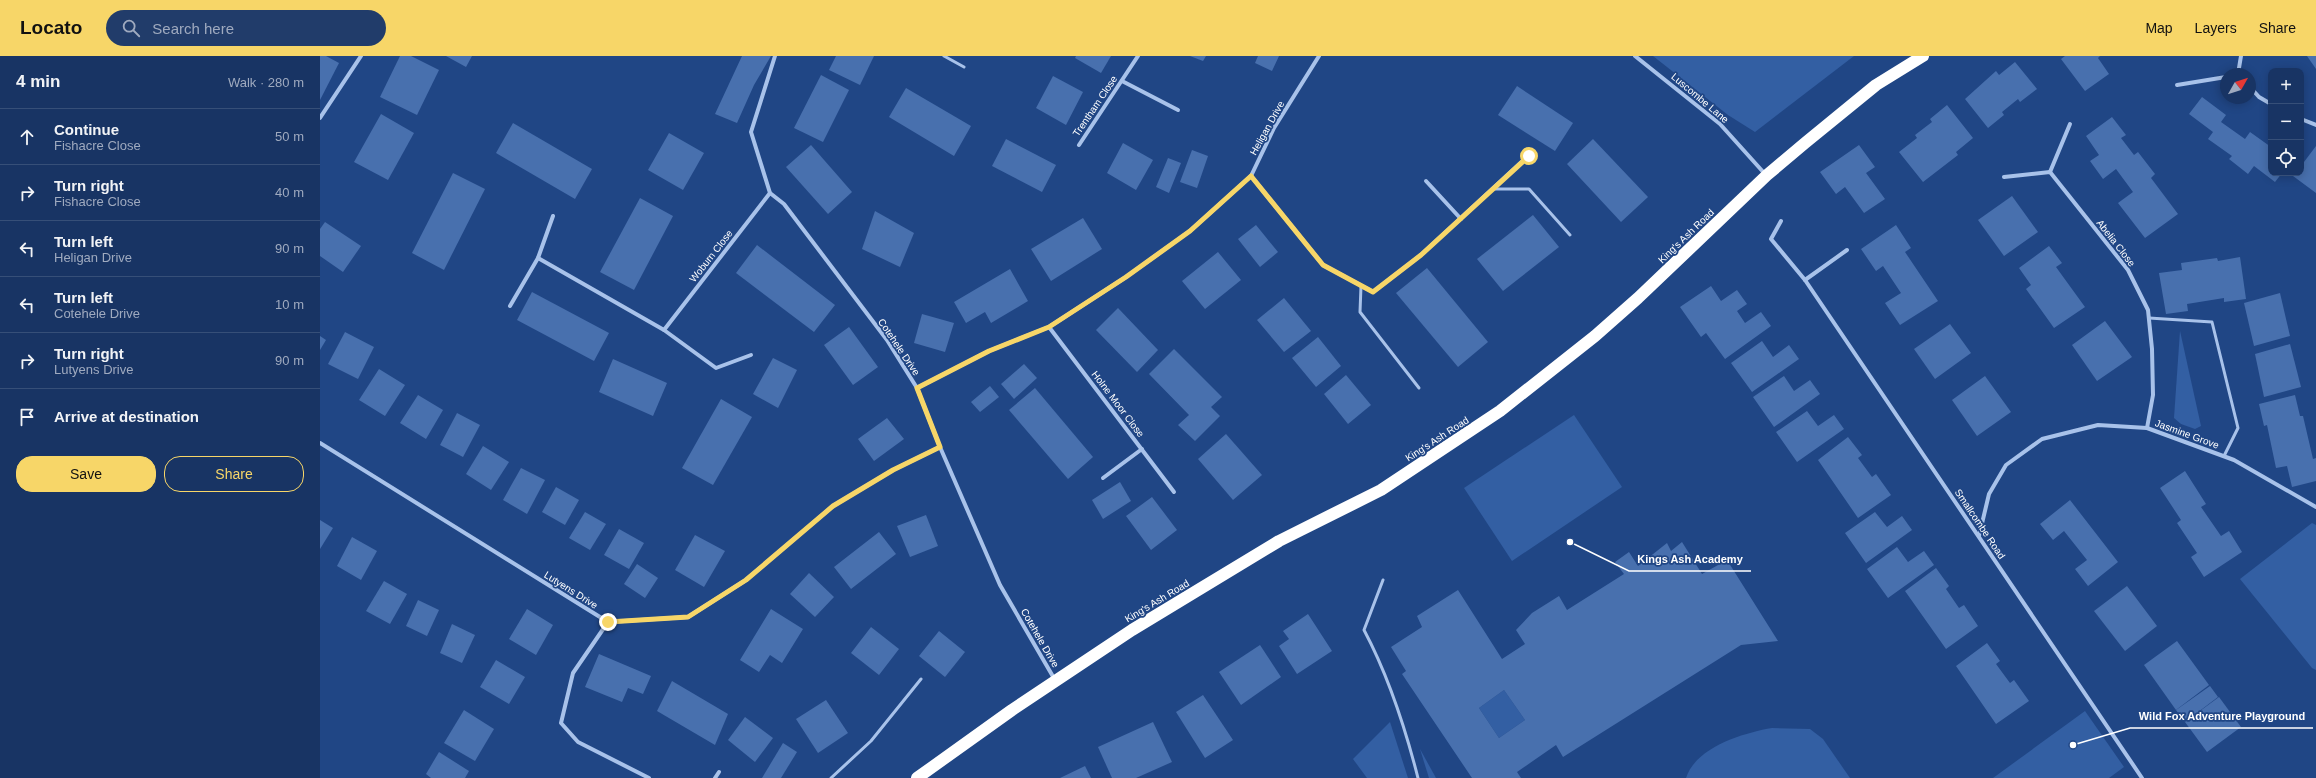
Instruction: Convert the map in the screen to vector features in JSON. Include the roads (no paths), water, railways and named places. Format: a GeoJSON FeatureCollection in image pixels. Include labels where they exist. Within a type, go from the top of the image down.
{"type":"FeatureCollection","features":[{"type":"Feature","properties":{"kind":"highway","name":"King's Ash Road"},"geometry":{"type":"LineString","coordinates":[[917,778],[1055,681],[1132,630],[1279,541],[1381,490],[1500,411],[1595,336],[1638,298],[1767,175],[1876,86],[1923,56]]}},
{"type":"Feature","properties":{"kind":"street"},"geometry":{"type":"LineString","coordinates":[[320,118],[361,56]]}},
{"type":"Feature","properties":{"kind":"street"},"geometry":{"type":"LineString","coordinates":[[770,193],[751,132],[775,56]]}},
{"type":"Feature","properties":{"kind":"street","name":"Trentham Close"},"geometry":{"type":"LineString","coordinates":[[1079,145],[1138,56]]}},
{"type":"Feature","properties":{"kind":"street","name":"Heligan Drive"},"geometry":{"type":"LineString","coordinates":[[917,388],[989,351],[1049,327],[1126,277],[1190,231],[1251,176],[1274,128],[1320,56]]}},
{"type":"Feature","properties":{"kind":"street","name":"Luscombe Lane"},"geometry":{"type":"LineString","coordinates":[[1635,56],[1720,124],[1767,175]]}},
{"type":"Feature","properties":{"kind":"street"},"geometry":{"type":"LineString","coordinates":[[2239,68],[2241,56]]}},
{"type":"Feature","properties":{"kind":"street"},"geometry":{"type":"LineString","coordinates":[[2177,85],[2220,78]]}},
{"type":"Feature","properties":{"kind":"street"},"geometry":{"type":"LineString","coordinates":[[1122,81],[1178,110]]}},
{"type":"Feature","properties":{"kind":"street"},"geometry":{"type":"LineString","coordinates":[[2256,95],[2268,102]]}},
{"type":"Feature","properties":{"kind":"street"},"geometry":{"type":"LineString","coordinates":[[2304,120],[2316,125]]}},
{"type":"Feature","properties":{"kind":"street"},"geometry":{"type":"LineString","coordinates":[[2004,178],[2050,172],[2070,124]]}},
{"type":"Feature","properties":{"kind":"street"},"geometry":{"type":"LineString","coordinates":[[1251,176],[1323,265],[1373,292],[1421,255],[1495,189],[1529,156]]}},
{"type":"Feature","properties":{"kind":"street","name":"Abelia Close"},"geometry":{"type":"LineString","coordinates":[[2050,172],[2128,270],[2148,310],[2152,349],[2153,395],[2147,428]]}},
{"type":"Feature","properties":{"kind":"street"},"geometry":{"type":"LineString","coordinates":[[1426,181],[1461,219]]}},
{"type":"Feature","properties":{"kind":"street","name":"Woburn Close"},"geometry":{"type":"LineString","coordinates":[[664,330],[770,193]]}},
{"type":"Feature","properties":{"kind":"street","name":"Cotehele Drive"},"geometry":{"type":"LineString","coordinates":[[770,193],[784,204],[887,340],[917,388],[940,447],[1000,585],[1055,681]]}},
{"type":"Feature","properties":{"kind":"street"},"geometry":{"type":"LineString","coordinates":[[510,306],[538,258],[553,216]]}},
{"type":"Feature","properties":{"kind":"street","name":"Smallcombe Road"},"geometry":{"type":"LineString","coordinates":[[1781,221],[1772,239],[1805,280],[2142,778]]}},
{"type":"Feature","properties":{"kind":"street"},"geometry":{"type":"LineString","coordinates":[[1805,280],[1847,250]]}},
{"type":"Feature","properties":{"kind":"street"},"geometry":{"type":"LineString","coordinates":[[538,258],[664,330],[716,368],[751,356]]}},
{"type":"Feature","properties":{"kind":"street","name":"Holne Moor Close"},"geometry":{"type":"LineString","coordinates":[[1049,327],[1174,492]]}},
{"type":"Feature","properties":{"kind":"street","name":"Jasmine Grove"},"geometry":{"type":"LineString","coordinates":[[1979,536],[1989,494],[2006,465],[2042,439],[2098,425],[2147,428],[2224,456],[2234,460],[2316,507]]}},
{"type":"Feature","properties":{"kind":"street","name":"Lutyens Drive"},"geometry":{"type":"LineString","coordinates":[[320,443],[608,622]]}},
{"type":"Feature","properties":{"kind":"street"},"geometry":{"type":"LineString","coordinates":[[649,778],[578,742],[561,723],[572,673],[608,622],[688,617],[746,580],[833,506],[893,470],[940,447]]}},
{"type":"Feature","properties":{"kind":"street"},"geometry":{"type":"LineString","coordinates":[[1103,478],[1142,449]]}},
{"type":"Feature","properties":{"kind":"street"},"geometry":{"type":"LineString","coordinates":[[715,778],[719,772]]}},
{"type":"Feature","properties":{"kind":"lane"},"geometry":{"type":"LineString","coordinates":[[944,56],[964,67]]}},
{"type":"Feature","properties":{"kind":"lane"},"geometry":{"type":"LineString","coordinates":[[1495,189],[1529,189],[1570,235]]}},
{"type":"Feature","properties":{"kind":"lane"},"geometry":{"type":"LineString","coordinates":[[1361,286],[1360,312],[1419,388]]}},
{"type":"Feature","properties":{"kind":"lane"},"geometry":{"type":"LineString","coordinates":[[2149,318],[2212,322],[2238,428],[2224,456]]}},
{"type":"Feature","properties":{"kind":"lane"},"geometry":{"type":"LineString","coordinates":[[1384,580],[1364,630],[1381,661],[1407,734],[1418,778]]}},
{"type":"Feature","properties":{"kind":"lane"},"geometry":{"type":"LineString","coordinates":[[831,778],[871,741],[921,679]]}},
{"type":"Feature","properties":{"kind":"place","name":"Kings Ash Academy"},"geometry":{"type":"Point","coordinates":[1570,542]}},
{"type":"Feature","properties":{"kind":"place","name":"Wild Fox Adventure Playground"},"geometry":{"type":"Point","coordinates":[2073,745]}}]}
